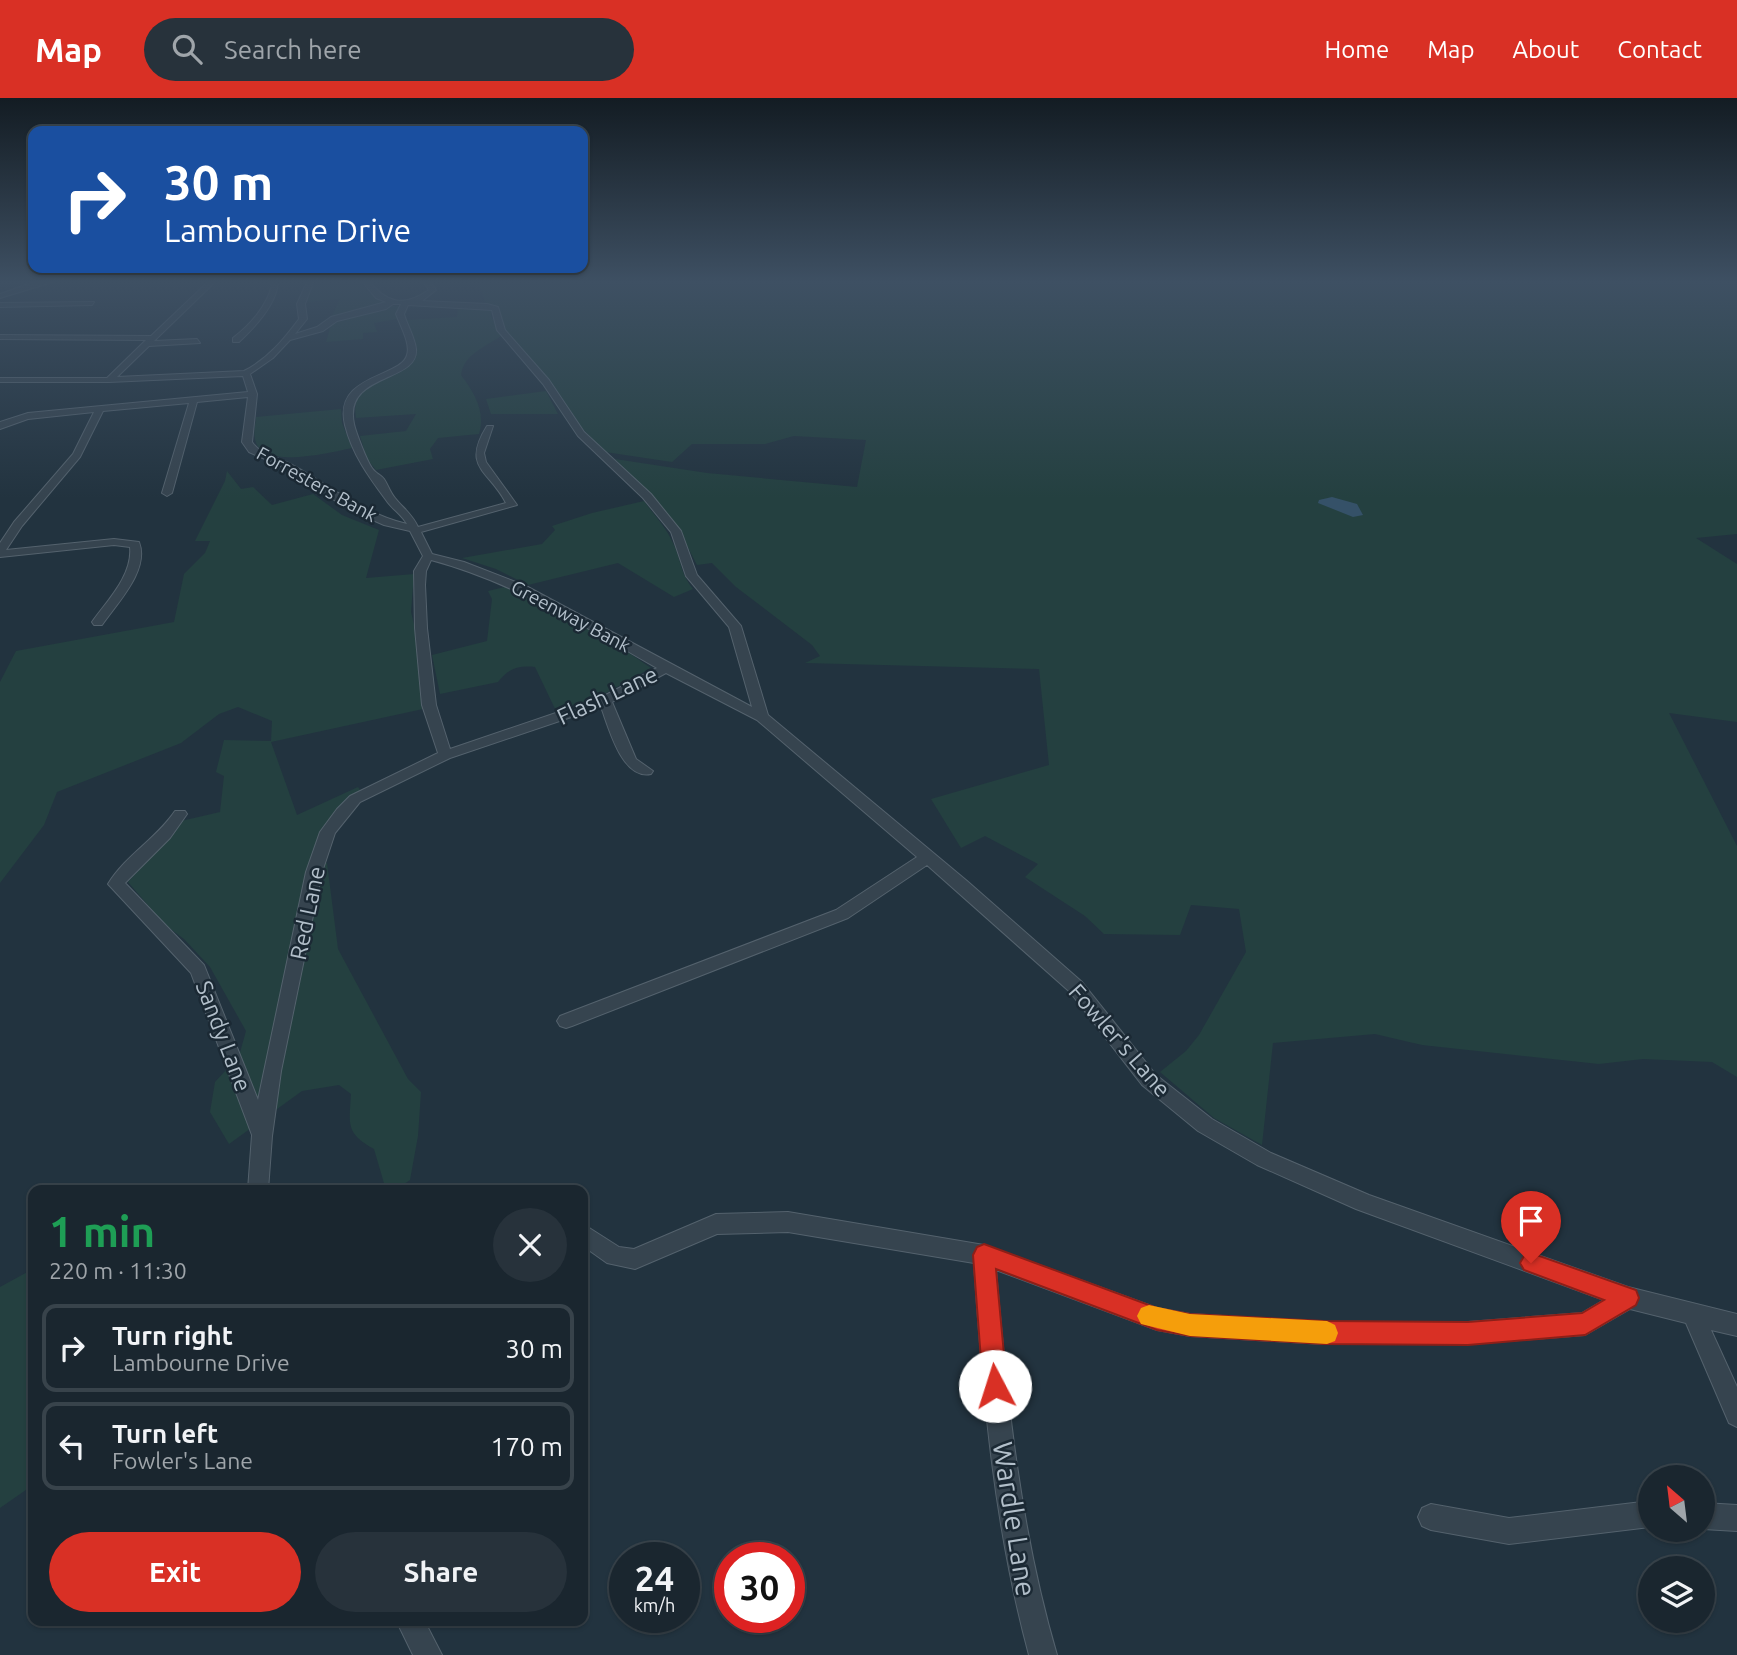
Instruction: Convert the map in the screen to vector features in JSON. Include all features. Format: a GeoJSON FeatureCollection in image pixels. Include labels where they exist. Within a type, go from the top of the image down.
{"type":"FeatureCollection","features":[{"type":"Feature","properties":{"kind":"street"},"geometry":{"type":"LineString","coordinates":[[109,380],[138,353]]}},
{"type":"Feature","properties":{"kind":"street"},"geometry":{"type":"LineString","coordinates":[[0,380],[109,380],[246,373],[259,368],[274,353]]}},
{"type":"Feature","properties":{"kind":"street"},"geometry":{"type":"LineString","coordinates":[[412,353],[404,367],[368,382],[357,391],[350,407],[349,423],[368,470],[378,478],[391,500],[417,530],[422,548],[428,556],[420,571],[421,628],[429,705],[445,755]]}},
{"type":"Feature","properties":{"kind":"street"},"geometry":{"type":"LineString","coordinates":[[521,353],[546,382],[581,434],[647,496],[676,531],[692,576],[735,626],[762,717]]}},
{"type":"Feature","properties":{"kind":"street","name":"Forresters Bank"},"geometry":{"type":"LineString","coordinates":[[246,373],[253,394],[247,442],[252,450],[290,467],[352,507],[388,523],[417,530]]}},
{"type":"Feature","properties":{"kind":"street"},"geometry":{"type":"LineString","coordinates":[[0,426],[10,420],[28,416],[253,394]]}},
{"type":"Feature","properties":{"kind":"street"},"geometry":{"type":"LineString","coordinates":[[167,493],[194,400]]}},
{"type":"Feature","properties":{"kind":"street"},"geometry":{"type":"LineString","coordinates":[[0,553],[18,524],[77,455],[100,409]]}},
{"type":"Feature","properties":{"kind":"street"},"geometry":{"type":"LineString","coordinates":[[417,530],[512,505],[486,471],[478,452],[478,443],[489,428]]}},
{"type":"Feature","properties":{"kind":"street"},"geometry":{"type":"LineString","coordinates":[[0,526],[18,524]]}},
{"type":"Feature","properties":{"kind":"street"},"geometry":{"type":"LineString","coordinates":[[0,553],[114,542],[135,544],[137,552],[132,570],[98,622]]}},
{"type":"Feature","properties":{"kind":"street","name":"Greenway Bank"},"geometry":{"type":"LineString","coordinates":[[428,556],[460,563],[525,588],[666,668]]}},
{"type":"Feature","properties":{"kind":"street","name":"Flash Lane"},"geometry":{"type":"LineString","coordinates":[[445,755],[605,701],[666,668],[762,717]]}},
{"type":"Feature","properties":{"kind":"street"},"geometry":{"type":"LineString","coordinates":[[605,701],[630,761],[646,771]]}},
{"type":"Feature","properties":{"kind":"street","name":"Fowler's Lane"},"geometry":{"type":"LineString","coordinates":[[762,717],[1076,987],[1149,1080],[1205,1125],[1264,1159],[1363,1202],[1628,1298],[1737,1325]]}},
{"type":"Feature","properties":{"kind":"street","name":"Red Lane"},"geometry":{"type":"LineString","coordinates":[[258,1185],[262,1136],[272,1071],[314,872],[328,832],[355,799],[445,755]]}},
{"type":"Feature","properties":{"kind":"street","name":"Sandy Lane"},"geometry":{"type":"LineString","coordinates":[[180,814],[151,851],[123,872],[116,884],[198,970],[262,1136]]}},
{"type":"Feature","properties":{"kind":"street"},"geometry":{"type":"LineString","coordinates":[[566,1021],[842,914],[928,857]]}},
{"type":"Feature","properties":{"kind":"street"},"geometry":{"type":"LineString","coordinates":[[588,1237],[615,1256],[635,1259],[716,1224],[788,1222],[984,1255],[1157,1319],[1190,1325],[1323,1333],[1468,1333],[1585,1324],[1628,1298]]}},
{"type":"Feature","properties":{"kind":"street","name":"Wardle Lane"},"geometry":{"type":"LineString","coordinates":[[984,1255],[1009,1507],[1028,1609],[1043,1655]]}},
{"type":"Feature","properties":{"kind":"street"},"geometry":{"type":"LineString","coordinates":[[1694,1316],[1737,1415]]}},
{"type":"Feature","properties":{"kind":"street"},"geometry":{"type":"LineString","coordinates":[[1430,1517],[1509,1531],[1638,1515]]}},
{"type":"Feature","properties":{"kind":"street"},"geometry":{"type":"LineString","coordinates":[[1715,1517],[1737,1518]]}},
{"type":"Feature","properties":{"kind":"street"},"geometry":{"type":"LineString","coordinates":[[411,1626],[428,1655]]}},
{"type":"Feature","properties":{"kind":"green space"},"geometry":{"type":"Polygon","coordinates":[[[415,353],[476,353],[466,362],[461,375],[480,410],[479,434],[438,438],[430,449],[433,459],[376,470],[367,459],[360,436],[406,431],[416,414],[356,418],[357,402],[363,391],[373,383],[398,372],[415,357],[415,353]]]}},
{"type":"Feature","properties":{"kind":"green space"},"geometry":{"type":"Polygon","coordinates":[[[523,353],[1737,353],[1737,534],[1696,538],[1737,564],[1737,722],[1669,713],[1737,846],[1737,1077],[1712,1062],[1643,1059],[1599,1064],[1422,1045],[1375,1034],[1273,1043],[1262,1145],[1214,1118],[1160,1072],[1186,1051],[1199,1035],[1246,952],[1239,909],[1191,905],[1180,935],[1104,934],[1085,916],[1025,877],[1038,864],[985,836],[961,848],[931,799],[1049,765],[1039,669],[805,663],[820,656],[812,645],[736,587],[712,563],[697,565],[674,521],[615,459],[707,473],[857,487],[866,440],[794,436],[765,444],[692,444],[672,462],[605,452],[579,425],[523,353]]]}},
{"type":"Feature","properties":{"kind":"green space"},"geometry":{"type":"Polygon","coordinates":[[[546,391],[558,414],[491,414],[486,399],[546,391]]]}},
{"type":"Feature","properties":{"kind":"green space"},"geometry":{"type":"Polygon","coordinates":[[[341,409],[342,423],[352,448],[283,457],[260,449],[255,439],[256,417],[341,409]]]}},
{"type":"Feature","properties":{"kind":"green space"},"geometry":{"type":"Polygon","coordinates":[[[227,471],[241,489],[253,487],[272,505],[313,494],[342,515],[379,530],[366,578],[414,574],[411,612],[417,637],[423,709],[271,742],[297,815],[358,787],[361,791],[336,813],[323,829],[312,860],[327,863],[338,949],[408,1079],[421,1092],[418,1136],[410,1180],[402,1185],[385,1185],[374,1149],[358,1138],[351,1128],[351,1094],[339,1085],[302,1091],[229,1144],[210,1112],[215,1082],[239,1056],[246,1031],[210,967],[184,939],[165,925],[128,882],[181,821],[220,812],[224,776],[216,772],[224,740],[271,741],[272,721],[238,707],[219,714],[181,743],[57,792],[44,825],[0,883],[0,682],[16,651],[174,622],[184,574],[205,553],[210,541],[195,541],[225,481],[227,471]]]}},
{"type":"Feature","properties":{"kind":"green space"},"geometry":{"type":"Polygon","coordinates":[[[644,501],[670,537],[685,577],[693,589],[674,597],[618,563],[528,585],[496,569],[462,558],[542,544],[555,530],[552,526],[644,501]]]}},
{"type":"Feature","properties":{"kind":"green space"},"geometry":{"type":"Polygon","coordinates":[[[509,586],[544,607],[607,638],[651,668],[588,703],[557,713],[535,667],[514,669],[498,682],[440,694],[432,655],[487,641],[492,599],[488,591],[509,586]]]}},
{"type":"Feature","properties":{"kind":"green space"},"geometry":{"type":"Polygon","coordinates":[[[28,1272],[28,1488],[0,1508],[0,1287],[28,1272]]]}},
{"type":"Feature","properties":{"kind":"water"},"geometry":{"type":"Polygon","coordinates":[[[1332,497],[1357,504],[1363,515],[1353,517],[1318,503],[1319,500],[1332,497]]]}},
{"type":"Feature","properties":{"kind":"slow traffic"},"geometry":{"type":"LineString","coordinates":[[1149,1316],[1190,1325],[1327,1333]]}},
{"type":"Feature","properties":{"kind":"route"},"geometry":{"type":"LineString","coordinates":[[995,1386],[984,1255],[1157,1319],[1190,1325],[1323,1333],[1468,1333],[1585,1324],[1628,1298],[1531,1263]]}}]}
